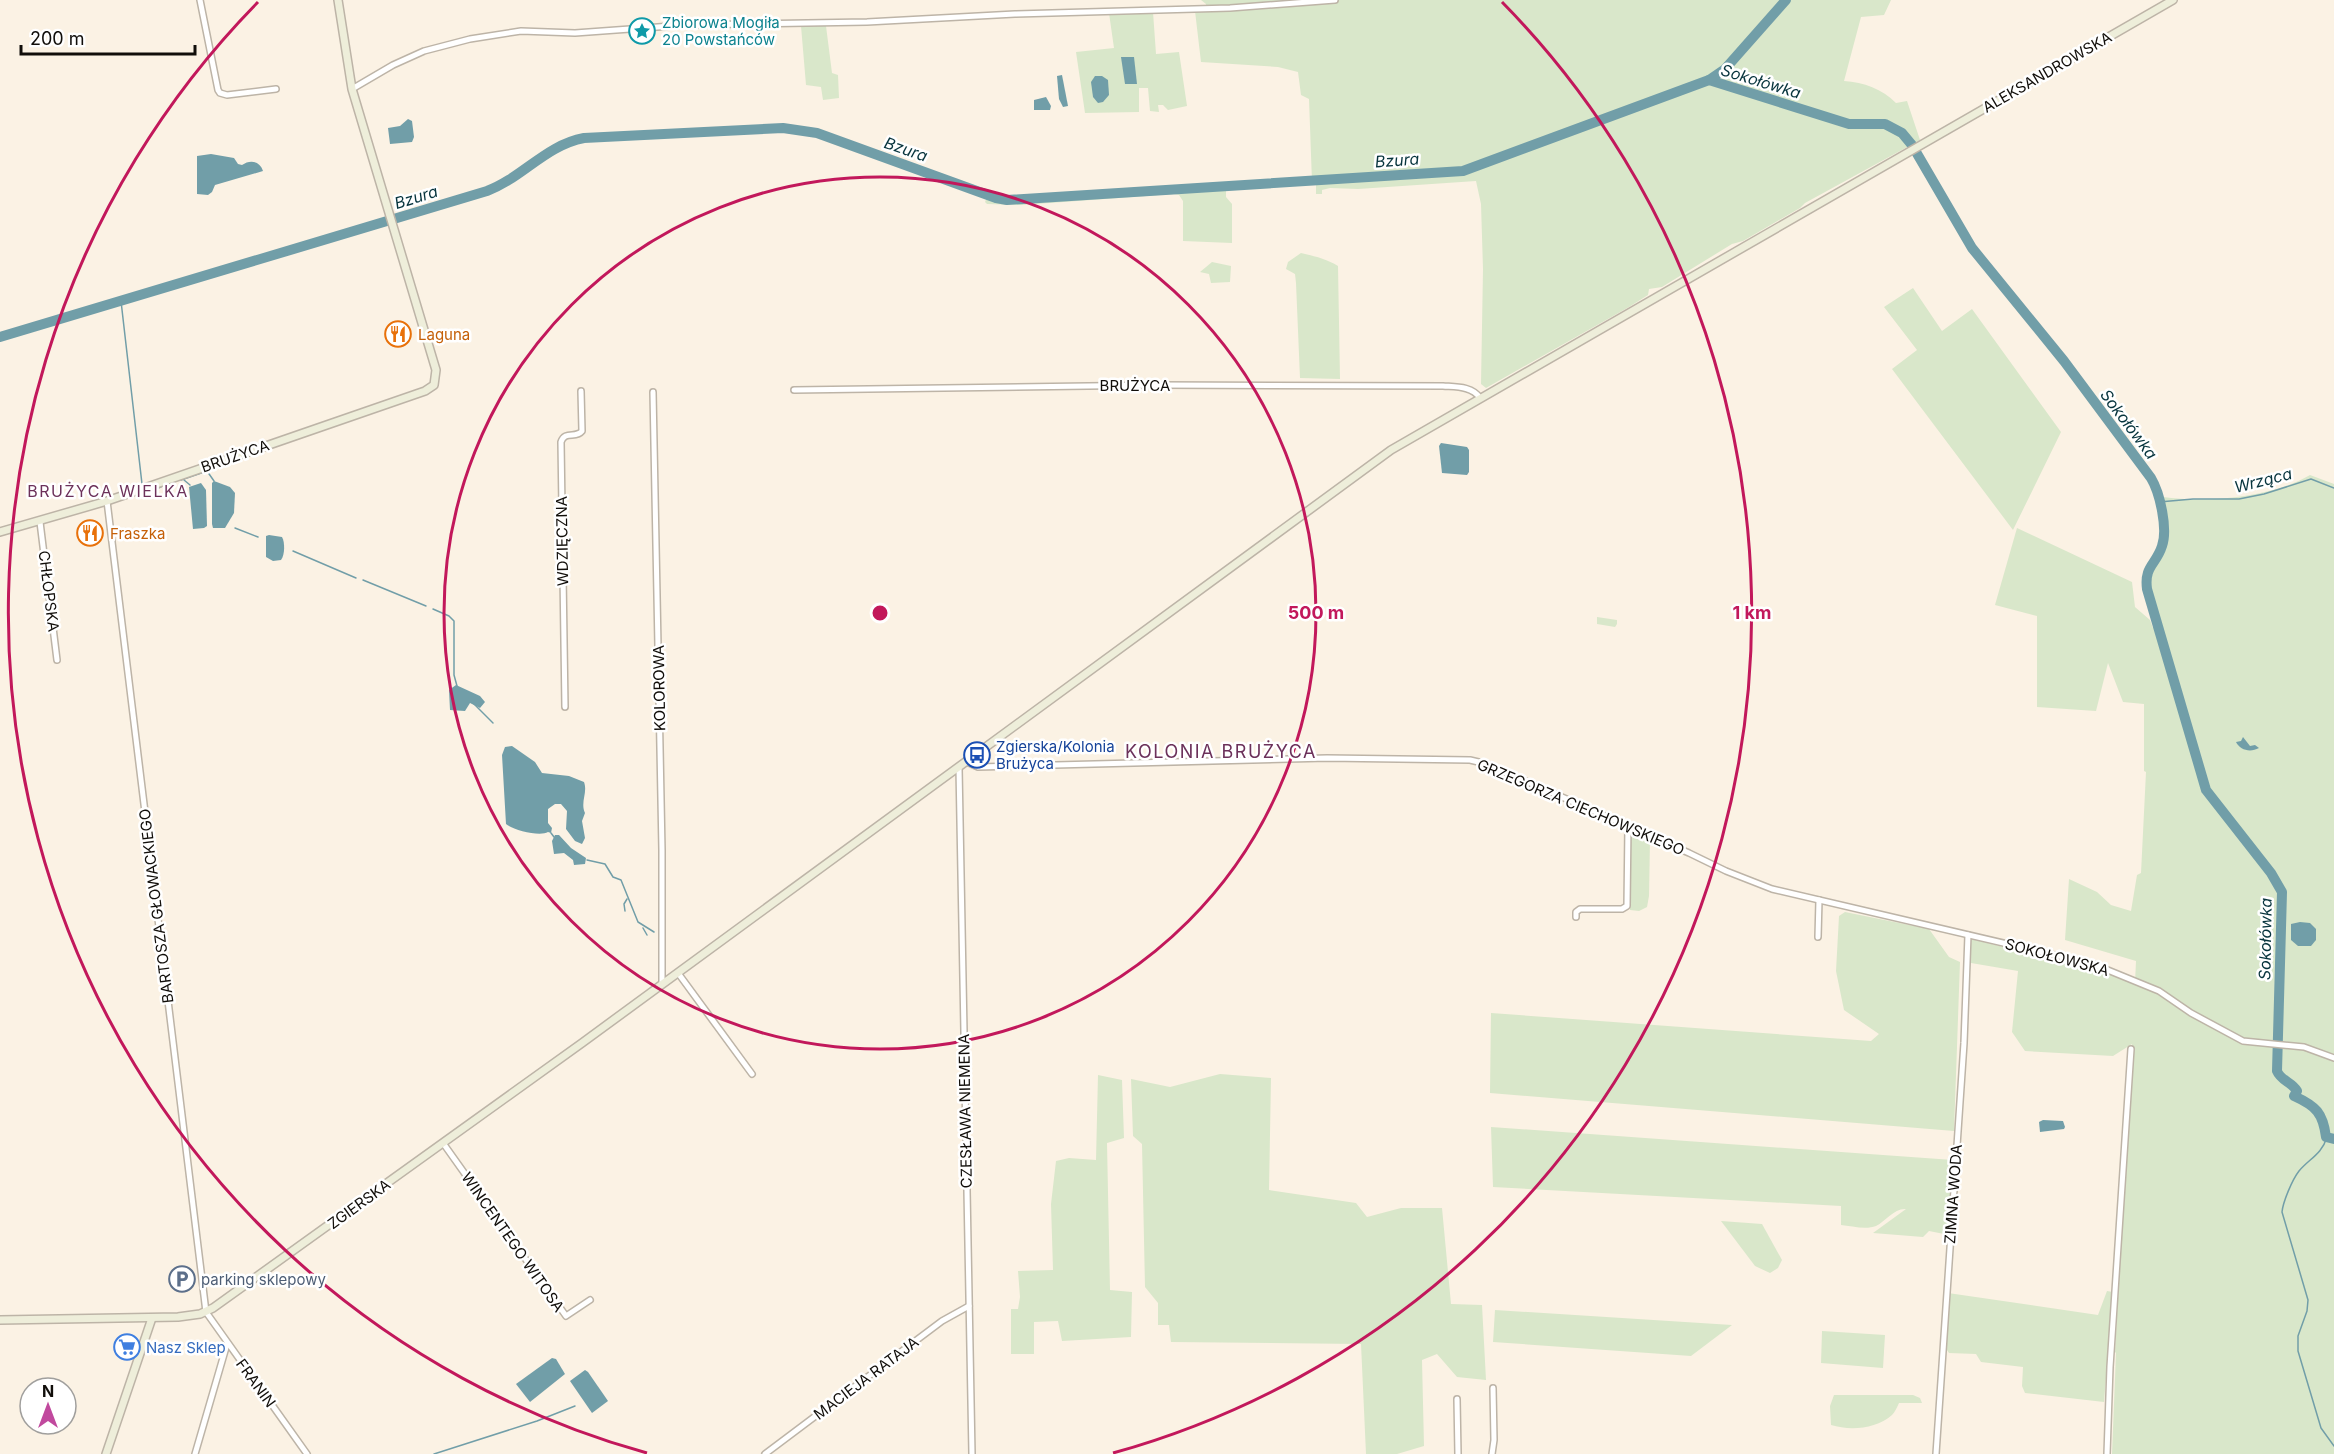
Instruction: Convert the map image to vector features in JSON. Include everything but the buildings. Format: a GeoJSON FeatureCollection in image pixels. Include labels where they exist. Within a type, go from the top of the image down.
{"type":"FeatureCollection","features":[{"type":"Feature","properties":{"kind":"main road"},"geometry":{"type":"LineString","coordinates":[[338,0],[352,89]]}},
{"type":"Feature","properties":{"kind":"main road","name":"ALEKSANDROWSKA"},"geometry":{"type":"LineString","coordinates":[[1478,395],[2173,0]]}},
{"type":"Feature","properties":{"kind":"main road","name":"BRUŻYCA"},"geometry":{"type":"LineString","coordinates":[[0,532],[107,501],[425,391],[434,385],[436,370],[352,89]]}},
{"type":"Feature","properties":{"kind":"main road","name":"ZGIERSKA"},"geometry":{"type":"LineString","coordinates":[[0,1320],[189,1316],[206,1312],[224,1301],[959,768],[1391,450],[1478,395]]}},
{"type":"Feature","properties":{"kind":"main road"},"geometry":{"type":"LineString","coordinates":[[106,1454],[152,1318]]}},
{"type":"Feature","properties":{"kind":"street"},"geometry":{"type":"LineString","coordinates":[[200,0],[218,90],[227,95],[276,89]]}},
{"type":"Feature","properties":{"kind":"street"},"geometry":{"type":"LineString","coordinates":[[1193,0],[1193,8]]}},
{"type":"Feature","properties":{"kind":"street"},"geometry":{"type":"LineString","coordinates":[[352,89],[393,65],[424,51],[460,41],[521,31],[575,33],[685,26],[867,22],[1230,8],[1335,0]]}},
{"type":"Feature","properties":{"kind":"street","name":"BRUŻYCA"},"geometry":{"type":"LineString","coordinates":[[794,390],[1160,384],[1443,386],[1478,395]]}},
{"type":"Feature","properties":{"kind":"street","name":"WDZIĘCZNA"},"geometry":{"type":"LineString","coordinates":[[565,707],[561,442],[562,437],[567,434],[578,435],[582,431],[581,391]]}},
{"type":"Feature","properties":{"kind":"street","name":"KOLOROWA"},"geometry":{"type":"LineString","coordinates":[[653,392],[662,850],[662,984]]}},
{"type":"Feature","properties":{"kind":"street","name":"BARTOSZA GŁOWACKIEGO"},"geometry":{"type":"LineString","coordinates":[[107,501],[206,1312]]}},
{"type":"Feature","properties":{"kind":"street","name":"CHŁOPSKA"},"geometry":{"type":"LineString","coordinates":[[40,522],[57,660]]}},
{"type":"Feature","properties":{"kind":"street","name":"GRZEGORZA CIECHOWSKIEGO"},"geometry":{"type":"LineString","coordinates":[[967,762],[978,767],[1327,758],[1462,759],[1487,764],[1759,884],[1968,935]]}},
{"type":"Feature","properties":{"kind":"street","name":"CZESŁAWA NIEMENA"},"geometry":{"type":"LineString","coordinates":[[959,768],[972,1454]]}},
{"type":"Feature","properties":{"kind":"street"},"geometry":{"type":"LineString","coordinates":[[1576,917],[1576,912],[1580,909],[1622,909],[1626,906],[1628,826]]}},
{"type":"Feature","properties":{"kind":"street"},"geometry":{"type":"LineString","coordinates":[[1818,937],[1819,900]]}},
{"type":"Feature","properties":{"kind":"street","name":"SOKOŁOWSKA"},"geometry":{"type":"LineString","coordinates":[[1968,935],[2093,964],[2159,991],[2191,1013],[2243,1041],[2304,1047],[2334,1058]]}},
{"type":"Feature","properties":{"kind":"street","name":"ZIMNA WODA"},"geometry":{"type":"LineString","coordinates":[[1936,1454],[1964,1043],[1968,935]]}},
{"type":"Feature","properties":{"kind":"street"},"geometry":{"type":"LineString","coordinates":[[678,972],[752,1074]]}},
{"type":"Feature","properties":{"kind":"street"},"geometry":{"type":"LineString","coordinates":[[2107,1454],[2110,1367],[2131,1049]]}},
{"type":"Feature","properties":{"kind":"street","name":"WINCENTEGO WITOSA"},"geometry":{"type":"LineString","coordinates":[[444,1143],[566,1316],[590,1300]]}},
{"type":"Feature","properties":{"kind":"street","name":"MACIEJA RATAJA"},"geometry":{"type":"LineString","coordinates":[[765,1454],[942,1321],[969,1306]]}},
{"type":"Feature","properties":{"kind":"street","name":"FRANIN"},"geometry":{"type":"LineString","coordinates":[[206,1312],[307,1454]]}},
{"type":"Feature","properties":{"kind":"street"},"geometry":{"type":"LineString","coordinates":[[195,1454],[227,1344]]}},
{"type":"Feature","properties":{"kind":"street"},"geometry":{"type":"LineString","coordinates":[[1492,1454],[1493,1388]]}},
{"type":"Feature","properties":{"kind":"street"},"geometry":{"type":"LineString","coordinates":[[1457,1399],[1458,1454]]}},
{"type":"Feature","properties":{"kind":"green space"},"geometry":{"type":"Polygon","coordinates":[[[1201,0],[1891,0],[1884,15],[1861,17],[1844,81],[1872,87],[1896,103],[1907,101],[1920,140],[1805,203],[1743,241],[1732,244],[1662,287],[1649,289],[1648,295],[1629,307],[1486,388],[1481,384],[1483,269],[1481,204],[1476,181],[1358,189],[1330,188],[1322,190],[1322,194],[1316,194],[1316,182],[1312,182],[1309,99],[1301,95],[1298,72],[1278,67],[1201,62],[1195,11],[1206,10],[1206,4],[1201,0]]]}},
{"type":"Feature","properties":{"kind":"green space"},"geometry":{"type":"Polygon","coordinates":[[[1153,12],[1156,54],[1179,52],[1187,106],[1168,110],[1163,105],[1158,105],[1159,112],[1150,111],[1148,88],[1139,88],[1139,112],[1085,113],[1076,52],[1114,48],[1109,13],[1153,12]]]}},
{"type":"Feature","properties":{"kind":"green space"},"geometry":{"type":"Polygon","coordinates":[[[801,26],[826,26],[832,73],[838,75],[839,98],[823,100],[821,87],[806,85],[801,26]]]}},
{"type":"Feature","properties":{"kind":"green space"},"geometry":{"type":"Polygon","coordinates":[[[1226,187],[1226,197],[1232,204],[1232,243],[1183,241],[1183,201],[1179,195],[1174,194],[1022,205],[987,204],[985,202],[988,195],[1007,200],[1019,200],[1226,187]]]}},
{"type":"Feature","properties":{"kind":"green space"},"geometry":{"type":"Polygon","coordinates":[[[1301,253],[1338,266],[1340,379],[1300,378],[1295,274],[1286,269],[1288,262],[1301,253]]]}},
{"type":"Feature","properties":{"kind":"green space"},"geometry":{"type":"Polygon","coordinates":[[[1212,262],[1231,266],[1230,282],[1211,283],[1209,274],[1200,272],[1212,262]]]}},
{"type":"Feature","properties":{"kind":"green space"},"geometry":{"type":"Polygon","coordinates":[[[1913,288],[1942,331],[1972,309],[2061,432],[2013,530],[1892,369],[1917,350],[1884,307],[1913,288]]]}},
{"type":"Feature","properties":{"kind":"green space"},"geometry":{"type":"Polygon","coordinates":[[[2310,475],[2334,484],[2334,1454],[2112,1454],[2115,1352],[2132,1044],[2113,1056],[2025,1051],[2012,1032],[2018,971],[1971,963],[1971,939],[2114,974],[2135,983],[2136,961],[2065,940],[2069,879],[2097,892],[2111,905],[2131,911],[2137,875],[2141,873],[2146,772],[2144,771],[2144,704],[2123,702],[2108,663],[2096,711],[2037,707],[2037,616],[1995,605],[2017,528],[2132,582],[2135,607],[2150,620],[2153,628],[2148,564],[2161,535],[2156,503],[2163,497],[2218,499],[2258,494],[2294,483],[2310,475]]]}},
{"type":"Feature","properties":{"kind":"green space"},"geometry":{"type":"Polygon","coordinates":[[[1597,617],[1617,620],[1617,624],[1615,627],[1597,624],[1597,617]]]}},
{"type":"Feature","properties":{"kind":"green space"},"geometry":{"type":"Polygon","coordinates":[[[1631,832],[1650,840],[1649,896],[1647,907],[1639,911],[1630,910],[1631,832]]]}},
{"type":"Feature","properties":{"kind":"green space"},"geometry":{"type":"Polygon","coordinates":[[[1845,912],[1929,929],[1949,957],[1960,962],[1954,1131],[1490,1093],[1491,1013],[1871,1041],[1879,1034],[1844,1010],[1836,971],[1839,916],[1845,912]]]}},
{"type":"Feature","properties":{"kind":"green space"},"geometry":{"type":"Polygon","coordinates":[[[1220,1074],[1271,1078],[1269,1190],[1356,1203],[1367,1217],[1401,1208],[1442,1208],[1451,1304],[1482,1305],[1486,1380],[1457,1377],[1437,1354],[1422,1360],[1424,1446],[1397,1454],[1366,1454],[1361,1344],[1171,1342],[1169,1325],[1158,1325],[1158,1303],[1145,1287],[1142,1144],[1133,1136],[1131,1079],[1170,1087],[1220,1074]]]}},
{"type":"Feature","properties":{"kind":"green space"},"geometry":{"type":"Polygon","coordinates":[[[1098,1075],[1122,1080],[1124,1138],[1107,1143],[1110,1290],[1132,1292],[1131,1337],[1062,1341],[1058,1321],[1034,1322],[1034,1354],[1011,1354],[1011,1309],[1018,1309],[1020,1297],[1018,1271],[1053,1270],[1051,1204],[1056,1161],[1069,1158],[1096,1160],[1098,1075]]]}},
{"type":"Feature","properties":{"kind":"green space"},"geometry":{"type":"Polygon","coordinates":[[[1491,1127],[1953,1160],[1948,1230],[1944,1234],[1929,1231],[1923,1237],[1873,1233],[1906,1209],[1894,1213],[1876,1226],[1863,1228],[1841,1225],[1841,1206],[1493,1187],[1491,1127]]]}},
{"type":"Feature","properties":{"kind":"green space"},"geometry":{"type":"Polygon","coordinates":[[[1721,1221],[1762,1224],[1782,1260],[1778,1268],[1770,1273],[1755,1266],[1721,1221]]]}},
{"type":"Feature","properties":{"kind":"green space"},"geometry":{"type":"Polygon","coordinates":[[[2107,1291],[2113,1292],[2104,1402],[2025,1393],[2022,1386],[2023,1367],[1981,1362],[1976,1354],[1949,1353],[1945,1347],[1948,1293],[2098,1315],[2107,1291]]]}},
{"type":"Feature","properties":{"kind":"green space"},"geometry":{"type":"Polygon","coordinates":[[[1495,1310],[1732,1325],[1691,1356],[1493,1342],[1495,1310]]]}},
{"type":"Feature","properties":{"kind":"green space"},"geometry":{"type":"Polygon","coordinates":[[[1822,1331],[1885,1335],[1883,1368],[1821,1363],[1822,1331]]]}},
{"type":"Feature","properties":{"kind":"green space"},"geometry":{"type":"Polygon","coordinates":[[[1834,1395],[1913,1395],[1920,1398],[1922,1403],[1899,1403],[1886,1420],[1863,1428],[1846,1428],[1831,1425],[1830,1406],[1834,1395]]]}},
{"type":"Feature","properties":{"kind":"water"},"geometry":{"type":"Polygon","coordinates":[[[1121,57],[1134,57],[1137,84],[1125,84],[1121,57]]]}},
{"type":"Feature","properties":{"kind":"water"},"geometry":{"type":"Polygon","coordinates":[[[1062,75],[1068,106],[1063,107],[1059,99],[1057,76],[1062,75]]]}},
{"type":"Feature","properties":{"kind":"water"},"geometry":{"type":"Polygon","coordinates":[[[1095,76],[1102,76],[1108,80],[1109,95],[1103,102],[1098,103],[1093,97],[1091,82],[1095,76]]]}},
{"type":"Feature","properties":{"kind":"water"},"geometry":{"type":"Polygon","coordinates":[[[1046,97],[1051,106],[1050,110],[1034,110],[1034,100],[1046,97]]]}},
{"type":"Feature","properties":{"kind":"water"},"geometry":{"type":"Polygon","coordinates":[[[408,119],[412,121],[414,137],[412,142],[390,144],[388,128],[400,126],[408,119]]]}},
{"type":"Feature","properties":{"kind":"water"},"geometry":{"type":"Polygon","coordinates":[[[211,154],[234,158],[238,164],[242,165],[254,162],[260,165],[263,171],[215,185],[208,195],[197,194],[197,156],[211,154]]]}},
{"type":"Feature","properties":{"kind":"water"},"geometry":{"type":"Polygon","coordinates":[[[1441,443],[1467,447],[1469,472],[1467,475],[1442,473],[1439,446],[1441,443]]]}},
{"type":"Feature","properties":{"kind":"water"},"geometry":{"type":"Polygon","coordinates":[[[214,481],[230,487],[235,493],[234,513],[225,528],[213,528],[212,524],[212,483],[214,481]]]}},
{"type":"Feature","properties":{"kind":"water"},"geometry":{"type":"Polygon","coordinates":[[[201,483],[206,490],[207,526],[193,529],[189,487],[201,483]]]}},
{"type":"Feature","properties":{"kind":"water"},"geometry":{"type":"Polygon","coordinates":[[[266,536],[282,537],[284,548],[281,560],[273,561],[266,557],[266,536]]]}},
{"type":"Feature","properties":{"kind":"water"},"geometry":{"type":"Polygon","coordinates":[[[456,685],[480,696],[485,702],[480,708],[470,703],[465,711],[450,710],[449,690],[456,685]]]}},
{"type":"Feature","properties":{"kind":"water"},"geometry":{"type":"Polygon","coordinates":[[[2243,737],[2250,746],[2255,745],[2259,748],[2246,750],[2240,747],[2236,742],[2241,741],[2243,737]]]}},
{"type":"Feature","properties":{"kind":"water"},"geometry":{"type":"Polygon","coordinates":[[[512,746],[535,762],[542,773],[569,776],[584,782],[585,813],[582,821],[585,838],[582,844],[575,841],[566,829],[567,811],[561,804],[555,804],[548,809],[551,833],[527,832],[506,824],[502,755],[505,747],[512,746]]]}},
{"type":"Feature","properties":{"kind":"water"},"geometry":{"type":"Polygon","coordinates":[[[555,835],[559,835],[571,848],[586,858],[585,864],[574,865],[573,860],[564,853],[554,854],[552,841],[555,835]]]}},
{"type":"Feature","properties":{"kind":"water"},"geometry":{"type":"Polygon","coordinates":[[[2310,923],[2316,929],[2316,940],[2311,946],[2298,946],[2291,940],[2291,924],[2310,923]]]}},
{"type":"Feature","properties":{"kind":"water"},"geometry":{"type":"Polygon","coordinates":[[[2043,1120],[2063,1121],[2065,1127],[2040,1132],[2039,1122],[2043,1120]]]}},
{"type":"Feature","properties":{"kind":"water"},"geometry":{"type":"Polygon","coordinates":[[[552,1358],[556,1359],[565,1374],[530,1402],[516,1384],[552,1358]]]}},
{"type":"Feature","properties":{"kind":"water"},"geometry":{"type":"Polygon","coordinates":[[[585,1370],[608,1401],[592,1413],[570,1381],[585,1370]]]}},
{"type":"Feature","properties":{"kind":"waterway","name":"Bzura"},"geometry":{"type":"LineString","coordinates":[[0,337],[487,191],[512,178],[558,147],[584,138],[783,128],[817,133],[1007,200],[1463,171],[1709,80],[1725,69],[1786,0]]}},
{"type":"Feature","properties":{"kind":"waterway","name":"Sokołówka"},"geometry":{"type":"LineString","coordinates":[[1709,80],[1849,124],[1885,124],[1902,133],[1912,145],[1972,248],[2064,361],[2151,478],[2160,502],[2164,521],[2164,539],[2160,552],[2147,575],[2147,589],[2206,790],[2271,873],[2282,892],[2277,1071],[2297,1091],[2294,1096],[2317,1111],[2323,1122],[2326,1137],[2334,1139]]}},
{"type":"Feature","properties":{"kind":"waterway"},"geometry":{"type":"LineString","coordinates":[[121,301],[142,484]]}},
{"type":"Feature","properties":{"kind":"waterway"},"geometry":{"type":"LineString","coordinates":[[181,480],[207,471],[214,481]]}},
{"type":"Feature","properties":{"kind":"waterway","name":"Wrząca"},"geometry":{"type":"LineString","coordinates":[[2159,502],[2239,499],[2264,494],[2311,479],[2334,488]]}},
{"type":"Feature","properties":{"kind":"waterway"},"geometry":{"type":"LineString","coordinates":[[184,480],[190,485]]}},
{"type":"Feature","properties":{"kind":"waterway"},"geometry":{"type":"LineString","coordinates":[[146,492],[161,487]]}},
{"type":"Feature","properties":{"kind":"waterway"},"geometry":{"type":"LineString","coordinates":[[235,528],[258,537]]}},
{"type":"Feature","properties":{"kind":"waterway"},"geometry":{"type":"LineString","coordinates":[[293,551],[356,578]]}},
{"type":"Feature","properties":{"kind":"waterway"},"geometry":{"type":"LineString","coordinates":[[363,580],[426,606]]}},
{"type":"Feature","properties":{"kind":"waterway"},"geometry":{"type":"LineString","coordinates":[[433,609],[449,616],[454,621],[454,675],[457,686]]}},
{"type":"Feature","properties":{"kind":"waterway"},"geometry":{"type":"LineString","coordinates":[[473,703],[493,723]]}},
{"type":"Feature","properties":{"kind":"waterway"},"geometry":{"type":"LineString","coordinates":[[551,833],[554,837]]}},
{"type":"Feature","properties":{"kind":"waterway"},"geometry":{"type":"LineString","coordinates":[[587,860],[605,864],[613,877],[621,880],[638,922],[654,932]]}},
{"type":"Feature","properties":{"kind":"waterway"},"geometry":{"type":"LineString","coordinates":[[625,911],[624,904],[627,899]]}},
{"type":"Feature","properties":{"kind":"waterway"},"geometry":{"type":"LineString","coordinates":[[643,928],[647,935]]}},
{"type":"Feature","properties":{"kind":"waterway","name":"ZIMNA WODA"},"geometry":{"type":"LineString","coordinates":[[2327,1137],[2319,1152],[2296,1175],[2282,1212],[2308,1300],[2307,1311],[2298,1336],[2298,1351],[2321,1428],[2334,1446]]}},
{"type":"Feature","properties":{"kind":"waterway"},"geometry":{"type":"LineString","coordinates":[[434,1454],[537,1421],[575,1406]]}},
{"type":"Feature","properties":{"kind":"place","name":"Zbiorowa Mogiła 20 Powstańców"},"geometry":{"type":"Point","coordinates":[642,31]}},
{"type":"Feature","properties":{"kind":"place","name":"Laguna"},"geometry":{"type":"Point","coordinates":[398,334]}},
{"type":"Feature","properties":{"kind":"place","name":"Fraszka"},"geometry":{"type":"Point","coordinates":[90,533]}},
{"type":"Feature","properties":{"kind":"place","name":"Zgierska/Kolonia Brużyca"},"geometry":{"type":"Point","coordinates":[977,755]}},
{"type":"Feature","properties":{"kind":"place","name":"parking sklepowy"},"geometry":{"type":"Point","coordinates":[182,1279]}},
{"type":"Feature","properties":{"kind":"place","name":"Nasz Sklep"},"geometry":{"type":"Point","coordinates":[127,1347]}},
{"type":"Feature","properties":{"kind":"district","name":"BRUŻYCA WIELKA"},"geometry":{"type":"Point","coordinates":[108,491]}},
{"type":"Feature","properties":{"kind":"district","name":"KOLONIA BRUŻYCA"},"geometry":{"type":"Point","coordinates":[1221,751]}}]}
